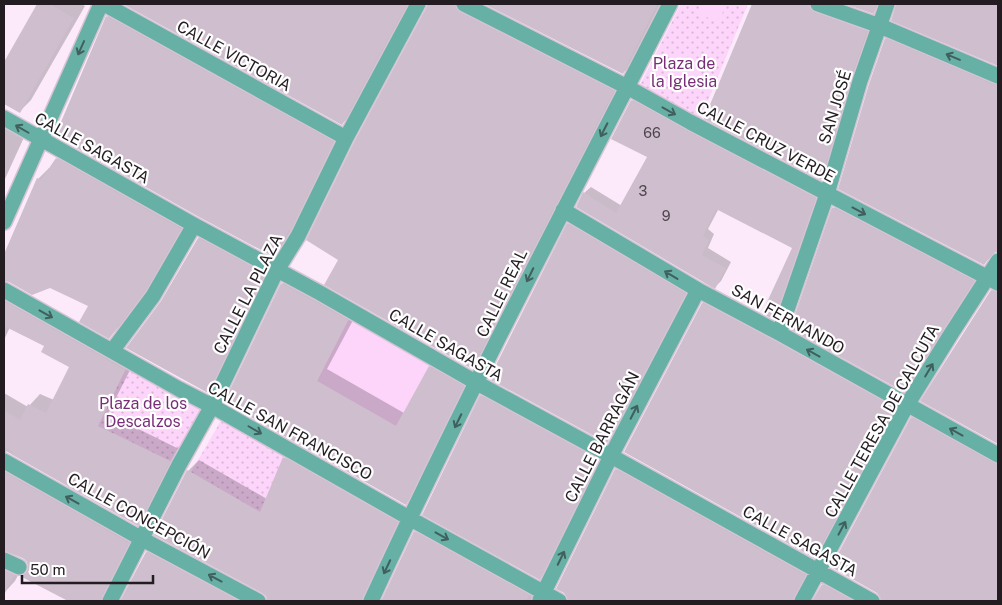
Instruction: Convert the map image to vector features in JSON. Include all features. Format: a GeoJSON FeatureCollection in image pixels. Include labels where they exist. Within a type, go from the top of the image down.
{"type":"FeatureCollection","features":[{"type":"Feature","properties":{"kind":"street","name":"CALLE VICTORIA"},"geometry":{"type":"LineString","coordinates":[[103,4],[346,138]]}},
{"type":"Feature","properties":{"kind":"street"},"geometry":{"type":"LineString","coordinates":[[4,222],[103,4]]}},
{"type":"Feature","properties":{"kind":"street","name":"CALLE LA PLAZA"},"geometry":{"type":"LineString","coordinates":[[110,601],[179,465],[212,406],[277,270],[298,236],[346,138],[418,4]]}},
{"type":"Feature","properties":{"kind":"street","name":"CALLE CRUZ VERDE"},"geometry":{"type":"LineString","coordinates":[[464,4],[626,87],[993,281]]}},
{"type":"Feature","properties":{"kind":"street","name":"CALLE REAL"},"geometry":{"type":"LineString","coordinates":[[371,601],[409,518],[562,210],[670,4]]}},
{"type":"Feature","properties":{"kind":"street"},"geometry":{"type":"LineString","coordinates":[[818,4],[880,26],[998,76]]}},
{"type":"Feature","properties":{"kind":"street","name":"SAN JOSÉ"},"geometry":{"type":"LineString","coordinates":[[778,334],[827,194],[860,81],[887,4]]}},
{"type":"Feature","properties":{"kind":"street","name":"CALLE SAGASTA"},"geometry":{"type":"LineString","coordinates":[[4,118],[194,225],[320,293],[476,383],[872,601]]}},
{"type":"Feature","properties":{"kind":"street","name":"SAN FERNANDO"},"geometry":{"type":"LineString","coordinates":[[562,210],[698,290],[998,455]]}},
{"type":"Feature","properties":{"kind":"street"},"geometry":{"type":"LineString","coordinates":[[112,351],[154,296],[194,225]]}},
{"type":"Feature","properties":{"kind":"street","name":"CALLE TERESA DE CALCUTA"},"geometry":{"type":"LineString","coordinates":[[802,601],[907,406],[951,334],[993,281],[998,261]]}},
{"type":"Feature","properties":{"kind":"street","name":"CALLE SAN FRANCISCO"},"geometry":{"type":"LineString","coordinates":[[4,290],[409,518],[541,597],[559,601]]}},
{"type":"Feature","properties":{"kind":"street","name":"CALLE BARRAGÁN"},"geometry":{"type":"LineString","coordinates":[[541,597],[611,456],[698,290]]}},
{"type":"Feature","properties":{"kind":"street","name":"CALLE CONCEPCIÓN"},"geometry":{"type":"LineString","coordinates":[[4,461],[142,539],[258,601]]}},
{"type":"Feature","properties":{"kind":"street"},"geometry":{"type":"LineString","coordinates":[[4,560],[19,567]]}},
{"type":"Feature","properties":{"kind":"green space","name":"Plaza de la Iglesia"},"geometry":{"type":"Polygon","coordinates":[[[681,4],[748,4],[700,120],[640,85],[681,4]]]}},
{"type":"Feature","properties":{"kind":"green space"},"geometry":{"type":"Polygon","coordinates":[[[702,4],[726,4],[721,17],[714,21],[697,12],[702,4]]]}},
{"type":"Feature","properties":{"kind":"green space"},"geometry":{"type":"Polygon","coordinates":[[[681,54],[694,59],[697,67],[689,83],[682,84],[676,82],[666,72],[674,55],[681,54]]]}},
{"type":"Feature","properties":{"kind":"green space"},"geometry":{"type":"Polygon","coordinates":[[[349,319],[430,365],[396,426],[317,381],[349,319]]]}},
{"type":"Feature","properties":{"kind":"green space","name":"Plaza de los Descalzos"},"geometry":{"type":"Polygon","coordinates":[[[127,367],[206,407],[174,463],[113,433],[80,496],[67,487],[127,367]]]}},
{"type":"Feature","properties":{"kind":"green space","name":"Plaza de los Descalzos"},"geometry":{"type":"Polygon","coordinates":[[[222,419],[285,454],[260,512],[191,472],[222,419]]]}},
{"type":"Feature","properties":{"kind":"building"},"geometry":{"type":"Polygon","coordinates":[[[37,4],[50,4],[74,18],[20,113],[4,104],[4,62],[37,4]]]}},
{"type":"Feature","properties":{"kind":"building"},"geometry":{"type":"Polygon","coordinates":[[[123,4],[407,4],[342,125],[123,4]]]}},
{"type":"Feature","properties":{"kind":"building"},"geometry":{"type":"Polygon","coordinates":[[[427,4],[455,4],[456,9],[460,12],[614,91],[472,369],[324,285],[338,260],[306,240],[354,142],[427,4]]]}},
{"type":"Feature","properties":{"kind":"building"},"geometry":{"type":"Polygon","coordinates":[[[484,4],[657,4],[623,74],[484,4]]]}},
{"type":"Feature","properties":{"kind":"building"},"geometry":{"type":"Polygon","coordinates":[[[752,4],[809,4],[811,10],[815,13],[867,31],[821,180],[704,119],[752,4]]]}},
{"type":"Feature","properties":{"kind":"building"},"geometry":{"type":"Polygon","coordinates":[[[845,4],[877,4],[874,14],[845,4]]]}},
{"type":"Feature","properties":{"kind":"building"},"geometry":{"type":"Polygon","coordinates":[[[896,4],[998,4],[998,66],[891,21],[896,4]]]}},
{"type":"Feature","properties":{"kind":"building"},"geometry":{"type":"Polygon","coordinates":[[[106,16],[334,142],[290,231],[274,257],[55,136],[106,16]]]}},
{"type":"Feature","properties":{"kind":"building"},"geometry":{"type":"Polygon","coordinates":[[[885,38],[994,85],[998,85],[998,252],[994,252],[984,265],[838,189],[869,84],[885,38]]]}},
{"type":"Feature","properties":{"kind":"building"},"geometry":{"type":"Polygon","coordinates":[[[631,100],[816,198],[774,320],[762,313],[792,248],[716,209],[703,236],[709,240],[702,255],[726,268],[715,289],[576,207],[583,192],[616,213],[647,157],[611,139],[631,100]]]}},
{"type":"Feature","properties":{"kind":"building"},"geometry":{"type":"Polygon","coordinates":[[[56,158],[181,229],[145,291],[109,339],[79,322],[88,306],[50,288],[32,295],[4,281],[4,254],[37,178],[41,180],[56,158]]]}},
{"type":"Feature","properties":{"kind":"building"},"geometry":{"type":"Polygon","coordinates":[[[832,207],[974,281],[904,392],[790,329],[832,207]]]}},
{"type":"Feature","properties":{"kind":"building"},"geometry":{"type":"Polygon","coordinates":[[[567,223],[686,294],[607,443],[489,379],[567,223]]]}},
{"type":"Feature","properties":{"kind":"building"},"geometry":{"type":"Polygon","coordinates":[[[198,238],[265,274],[208,393],[126,348],[161,301],[198,238]]]}},
{"type":"Feature","properties":{"kind":"building"},"geometry":{"type":"Polygon","coordinates":[[[281,283],[348,320],[317,381],[396,426],[429,366],[464,386],[406,505],[224,402],[281,283]]]}},
{"type":"Feature","properties":{"kind":"building"},"geometry":{"type":"Polygon","coordinates":[[[991,290],[998,292],[998,444],[920,401],[991,290]]]}},
{"type":"Feature","properties":{"kind":"building"},"geometry":{"type":"Polygon","coordinates":[[[4,301],[125,370],[98,426],[170,461],[138,526],[11,454],[13,452],[4,447],[4,410],[20,420],[28,404],[46,413],[69,367],[41,352],[44,346],[4,326],[4,301]]]}},
{"type":"Feature","properties":{"kind":"building"},"geometry":{"type":"Polygon","coordinates":[[[702,303],[775,341],[895,408],[814,558],[624,452],[702,303]]]}},
{"type":"Feature","properties":{"kind":"building"},"geometry":{"type":"Polygon","coordinates":[[[480,395],[599,460],[540,580],[422,515],[480,395]]]}},
{"type":"Feature","properties":{"kind":"building"},"geometry":{"type":"Polygon","coordinates":[[[911,417],[998,464],[998,601],[881,601],[877,593],[831,567],[911,417]]]}},
{"type":"Feature","properties":{"kind":"building"},"geometry":{"type":"Polygon","coordinates":[[[283,457],[398,522],[362,601],[267,601],[266,596],[262,593],[154,535],[187,470],[260,512],[283,457]]]}},
{"type":"Feature","properties":{"kind":"building"},"geometry":{"type":"Polygon","coordinates":[[[615,469],[805,575],[793,601],[572,601],[568,599],[564,593],[556,589],[615,469]]]}},
{"type":"Feature","properties":{"kind":"building"},"geometry":{"type":"Polygon","coordinates":[[[4,472],[129,543],[101,601],[68,601],[20,576],[24,575],[27,571],[27,562],[23,558],[4,551],[4,472]]]}},
{"type":"Feature","properties":{"kind":"building"},"geometry":{"type":"Polygon","coordinates":[[[414,531],[529,595],[526,601],[381,601],[414,531]]]}},
{"type":"Feature","properties":{"kind":"building"},"geometry":{"type":"Polygon","coordinates":[[[146,552],[239,601],[120,601],[146,552]]]}},
{"type":"Feature","properties":{"kind":"building"},"geometry":{"type":"Polygon","coordinates":[[[4,570],[14,575],[4,595],[4,570]]]}},
{"type":"Feature","properties":{"kind":"building"},"geometry":{"type":"Polygon","coordinates":[[[822,584],[853,601],[812,601],[822,584]]]}}]}
